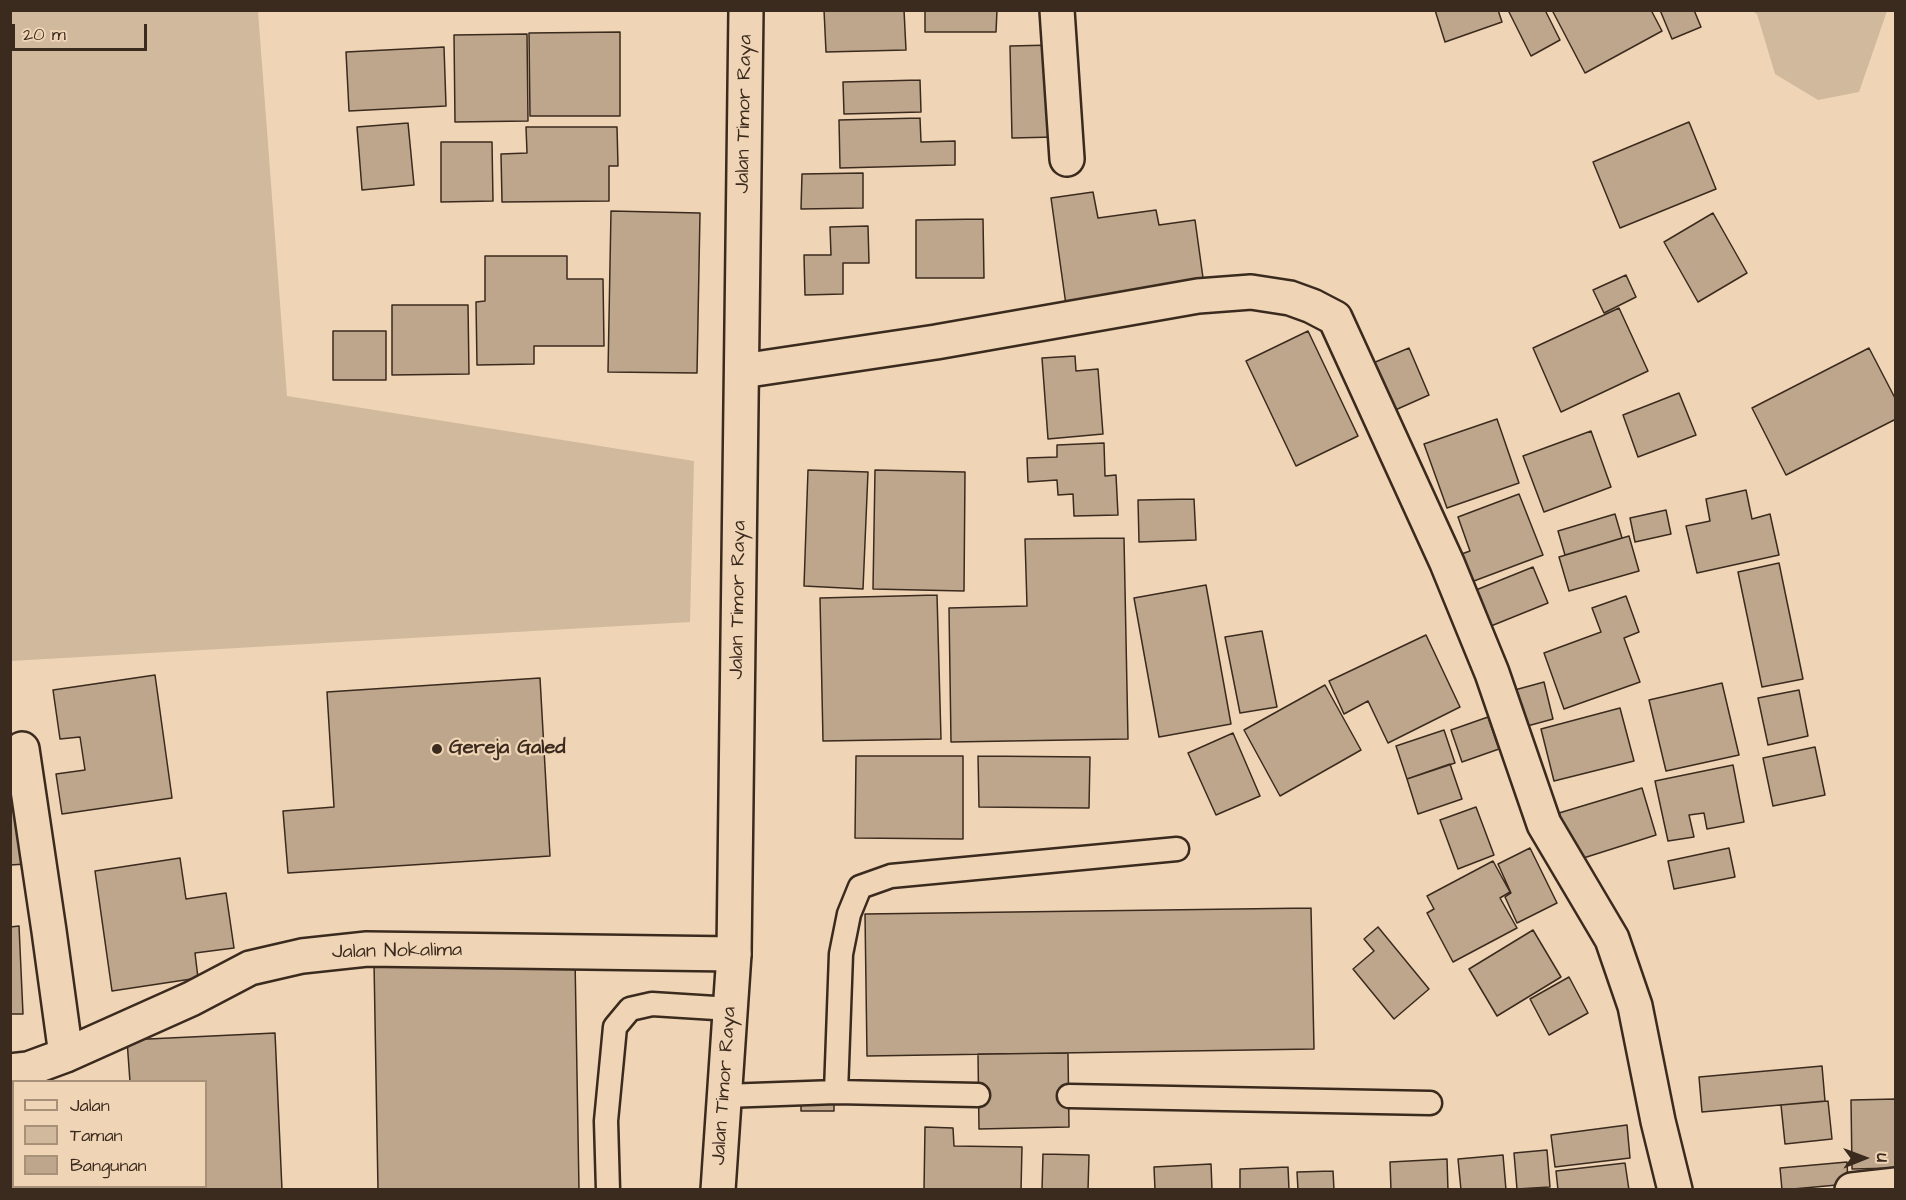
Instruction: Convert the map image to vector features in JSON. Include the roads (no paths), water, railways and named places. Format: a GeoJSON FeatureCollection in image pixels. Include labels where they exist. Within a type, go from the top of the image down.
{"type":"FeatureCollection","features":[{"type":"Feature","properties":{"kind":"main road","name":"Jalan Timor Raya"},"geometry":{"type":"LineString","coordinates":[[718,1190],[734,954],[746,10]]}},
{"type":"Feature","properties":{"kind":"main road"},"geometry":{"type":"LineString","coordinates":[[1057,10],[1067,159]]}},
{"type":"Feature","properties":{"kind":"main road"},"geometry":{"type":"LineString","coordinates":[[742,371],[936,342],[1198,296],[1251,292],[1290,298],[1335,318],[1448,563],[1492,673],[1544,824],[1612,939],[1635,1006],[1658,1121],[1675,1190]]}},
{"type":"Feature","properties":{"kind":"main road"},"geometry":{"type":"LineString","coordinates":[[21,749],[66,1055]]}},
{"type":"Feature","properties":{"kind":"main road","name":"Jalan Nokalima"},"geometry":{"type":"LineString","coordinates":[[23,1074],[191,999],[250,968],[302,956],[367,949],[734,954]]}},
{"type":"Feature","properties":{"kind":"main road"},"geometry":{"type":"LineString","coordinates":[[1852,1190],[1896,1185]]}},
{"type":"Feature","properties":{"kind":"lane"},"geometry":{"type":"LineString","coordinates":[[836,1092],[841,954],[849,914],[860,887],[891,876],[1177,849]]}},
{"type":"Feature","properties":{"kind":"lane"},"geometry":{"type":"LineString","coordinates":[[608,1190],[606,1121],[615,1027],[630,1009],[652,1004],[731,1009]]}},
{"type":"Feature","properties":{"kind":"lane"},"geometry":{"type":"LineString","coordinates":[[724,1096],[836,1092],[978,1095]]}},
{"type":"Feature","properties":{"kind":"lane"},"geometry":{"type":"LineString","coordinates":[[1069,1096],[1430,1103]]}},
{"type":"Feature","properties":{"kind":"place","name":"Gereja Galed"},"geometry":{"type":"Point","coordinates":[437,749]}}]}
